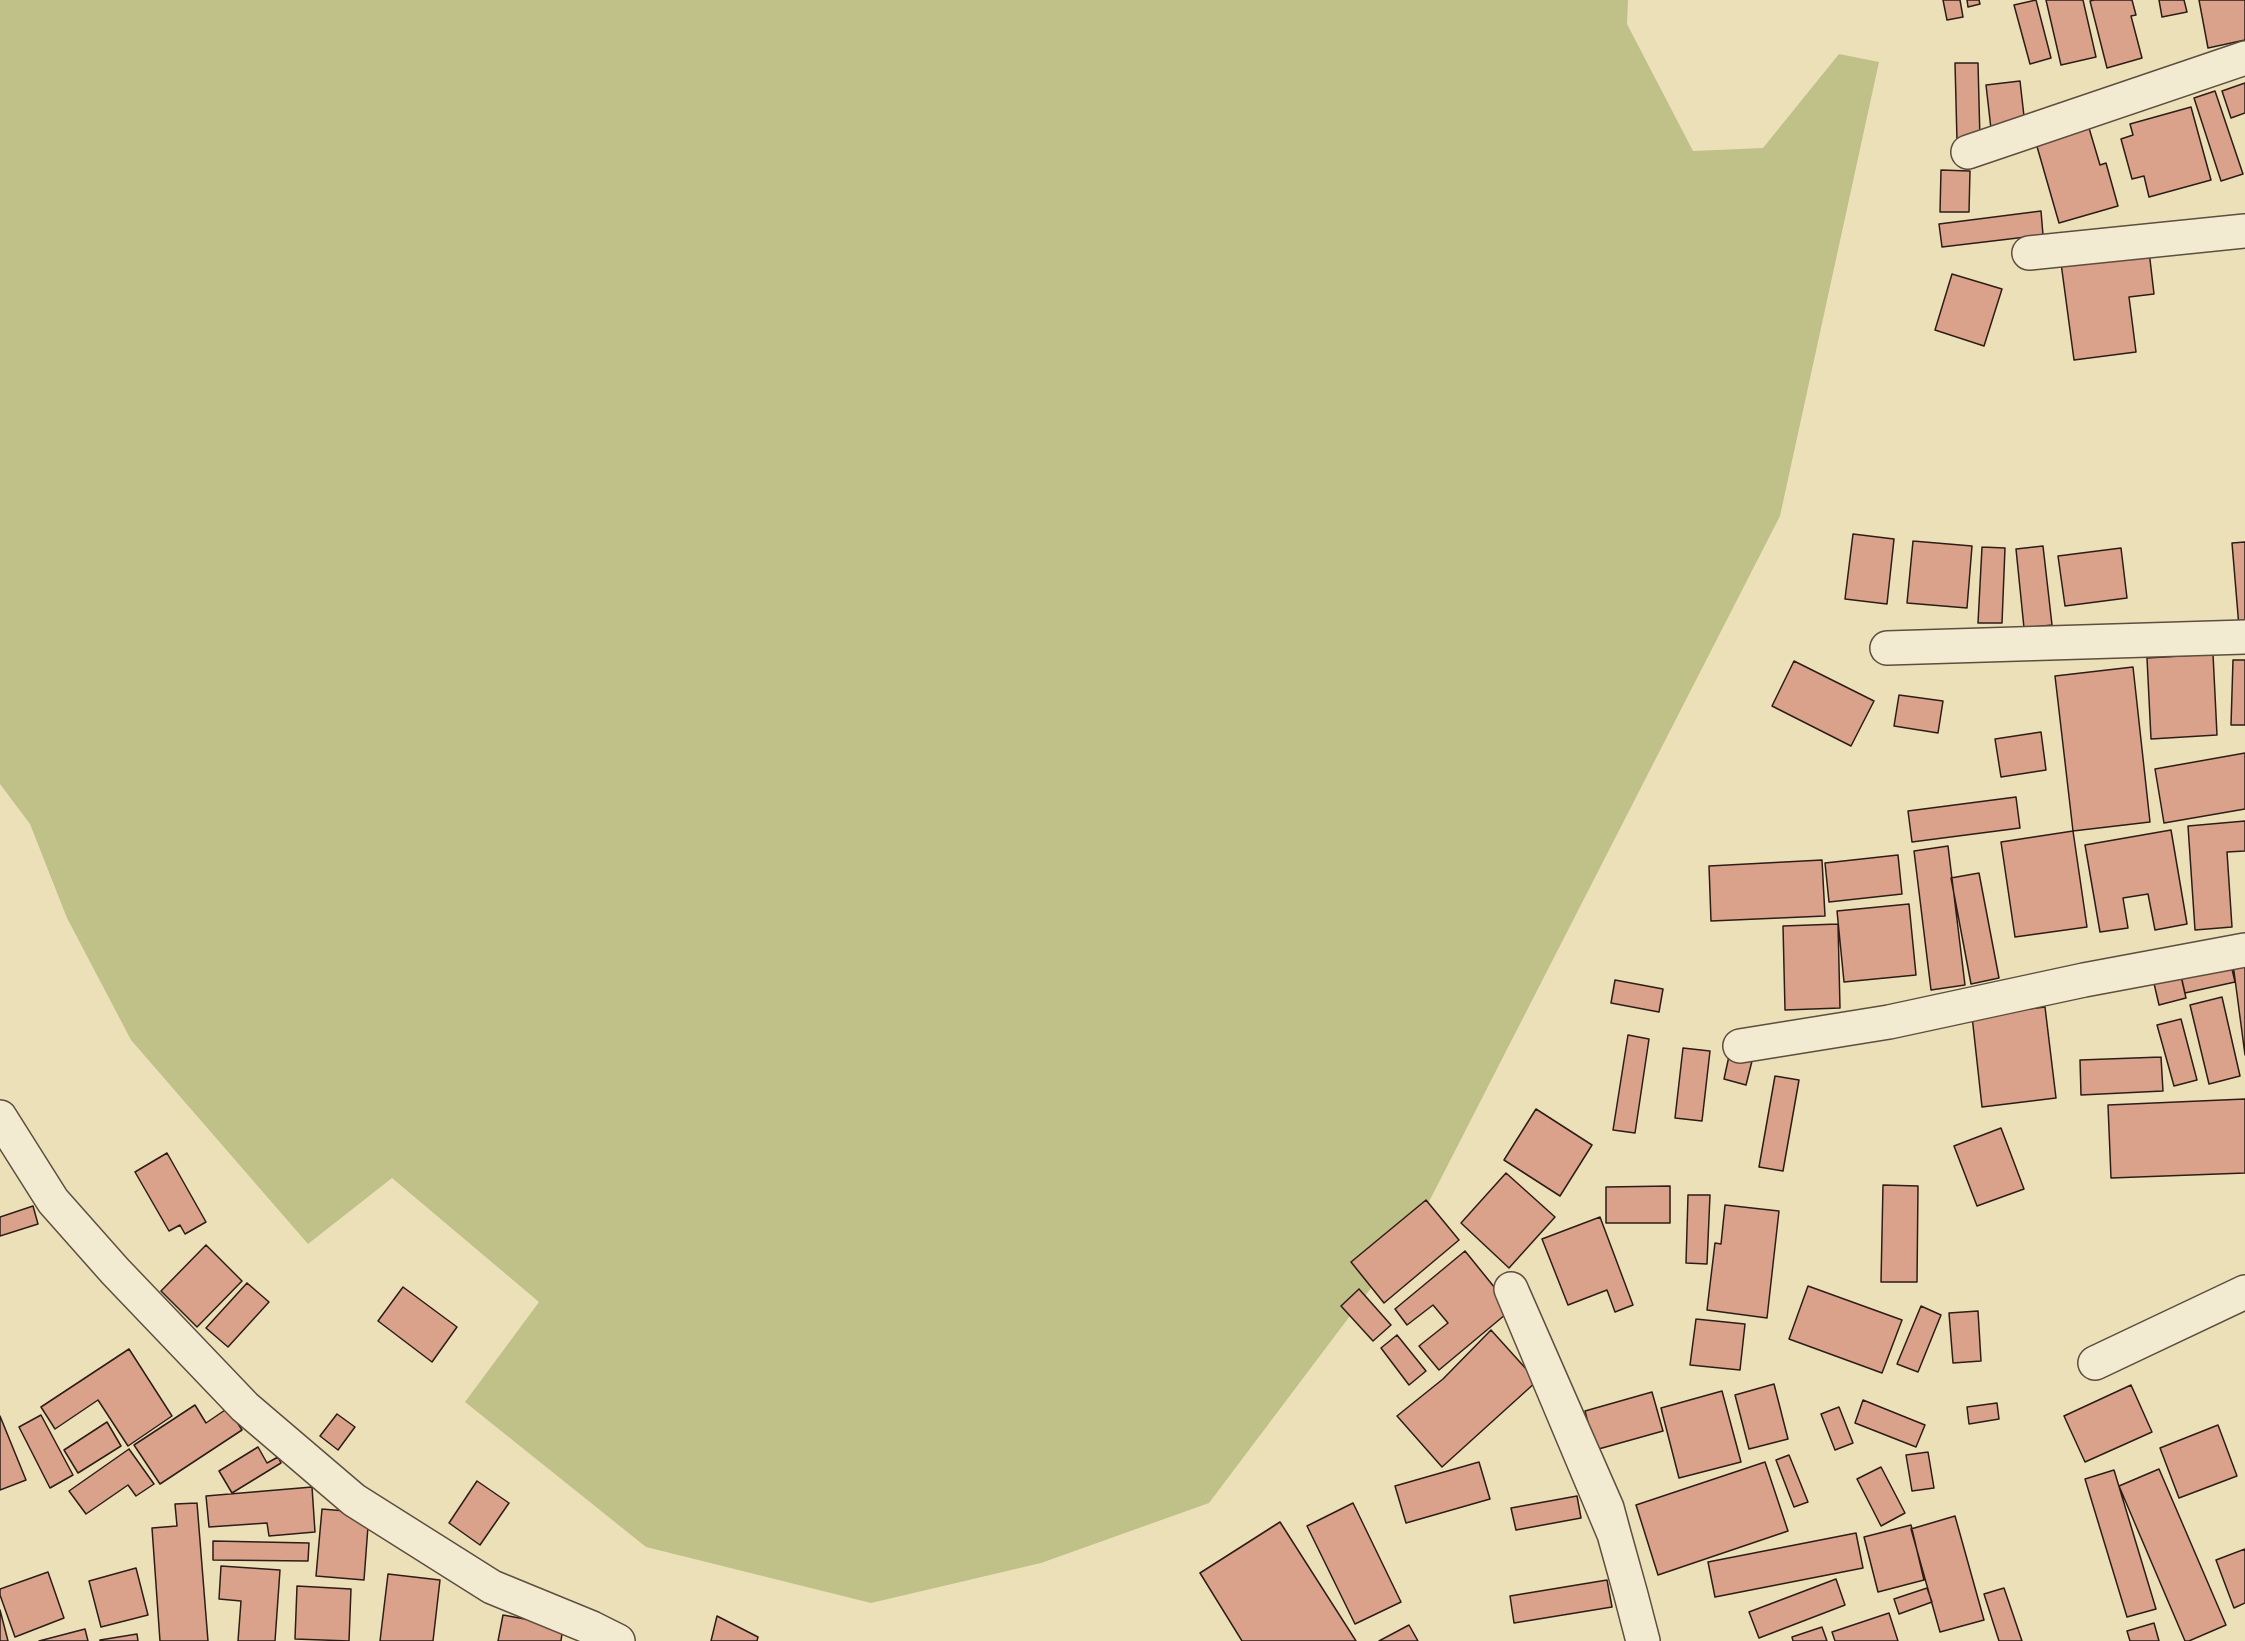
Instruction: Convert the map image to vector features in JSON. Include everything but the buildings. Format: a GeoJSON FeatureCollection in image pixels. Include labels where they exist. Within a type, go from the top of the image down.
{"type":"FeatureCollection","features":[{"type":"Feature","properties":{"kind":"street"},"geometry":{"type":"LineString","coordinates":[[1968,152],[2245,58]]}},
{"type":"Feature","properties":{"kind":"street"},"geometry":{"type":"LineString","coordinates":[[2030,253],[2245,231]]}},
{"type":"Feature","properties":{"kind":"street"},"geometry":{"type":"LineString","coordinates":[[1887,648],[2245,637]]}},
{"type":"Feature","properties":{"kind":"street"},"geometry":{"type":"LineString","coordinates":[[1740,1046],[1889,1022],[2073,982],[2245,950]]}},
{"type":"Feature","properties":{"kind":"street"},"geometry":{"type":"LineString","coordinates":[[0,1117],[53,1201],[114,1271],[245,1407],[354,1500],[492,1587],[618,1641]]}},
{"type":"Feature","properties":{"kind":"street"},"geometry":{"type":"LineString","coordinates":[[1614,1534],[1511,1289],[1607,1508],[1643,1641]]}},
{"type":"Feature","properties":{"kind":"street"},"geometry":{"type":"LineString","coordinates":[[2095,1363],[2245,1292]]}},
{"type":"Feature","properties":{"kind":"green space"},"geometry":{"type":"Polygon","coordinates":[[[0,0],[1628,0],[1627,24],[1693,151],[1763,148],[1839,54],[1879,62],[1780,516],[1414,1231],[1209,1503],[1041,1563],[871,1603],[646,1547],[465,1402],[539,1302],[392,1178],[308,1244],[131,1040],[67,918],[30,824],[0,784],[0,0]]]}}]}
